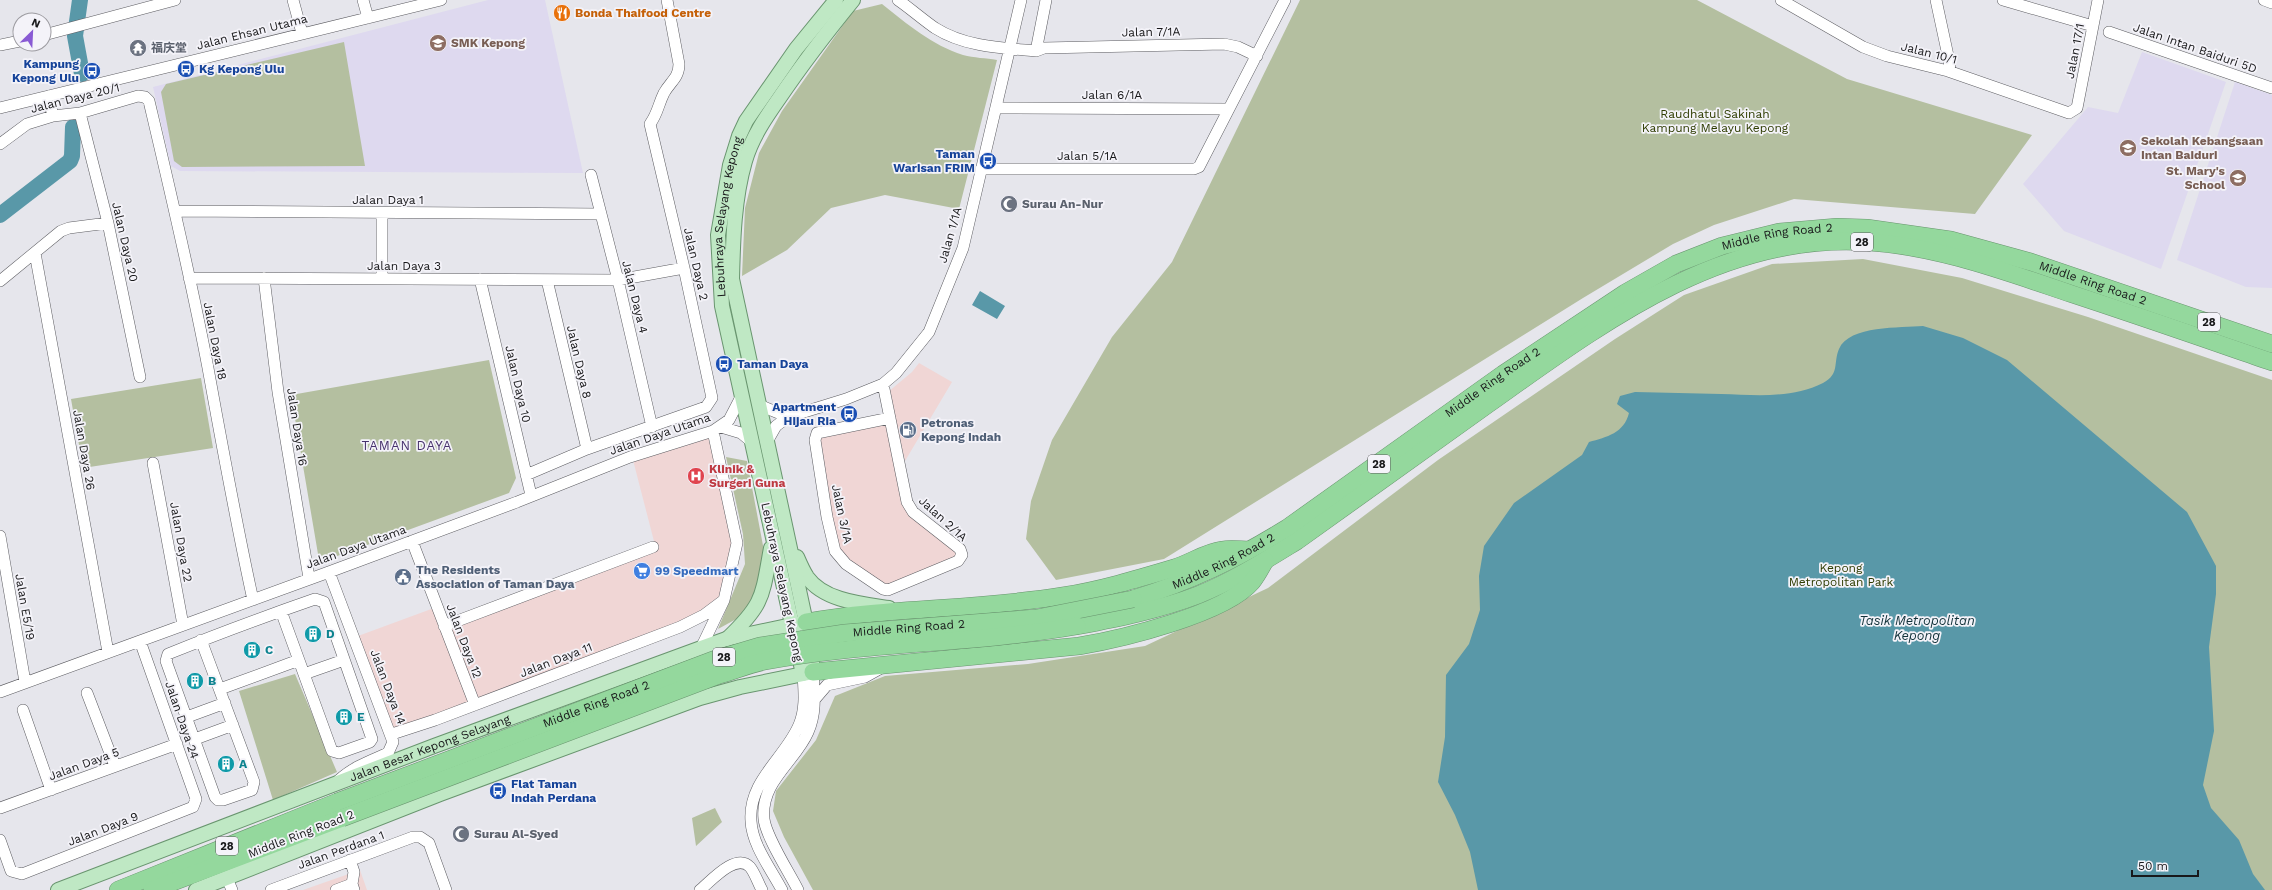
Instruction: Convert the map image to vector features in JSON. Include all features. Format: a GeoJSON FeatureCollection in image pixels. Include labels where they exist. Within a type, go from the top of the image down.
{"type":"FeatureCollection","features":[{"type":"Feature","properties":{"kind":"highway","name":"Middle Ring Road 2"},"geometry":{"type":"LineString","coordinates":[[1135,607],[1251,550],[1350,485],[1540,348],[1625,293],[1676,264],[1696,256],[1722,246],[1779,232],[1837,227],[1867,228],[1951,240],[2031,262],[2272,344]]}},
{"type":"Feature","properties":{"kind":"highway","name":"Middle Ring Road 2"},"geometry":{"type":"LineString","coordinates":[[152,890],[339,810],[714,660],[760,646],[845,633],[1037,618],[1135,607],[1200,594],[1265,560],[1298,540],[1574,344],[1632,307],[1684,278],[1729,261],[1784,247],[1837,241],[1868,242],[1946,255],[2023,277],[2272,362]]}},
{"type":"Feature","properties":{"kind":"highway"},"geometry":{"type":"LineString","coordinates":[[799,623],[852,614],[908,612],[1008,604],[1063,596],[1116,585],[1176,567],[1222,550],[1251,550]]}},
{"type":"Feature","properties":{"kind":"highway"},"geometry":{"type":"LineString","coordinates":[[808,673],[865,666],[1079,646],[1112,640],[1195,615],[1234,596],[1252,582],[1265,560]]}},
{"type":"Feature","properties":{"kind":"highway"},"geometry":{"type":"LineString","coordinates":[[852,614],[841,623],[837,634],[837,645],[841,654],[848,660],[865,666]]}},
{"type":"Feature","properties":{"kind":"highway","name":"Middle Ring Road 2"},"geometry":{"type":"LineString","coordinates":[[118,890],[339,810]]}},
{"type":"Feature","properties":{"kind":"main road","name":"Lebuhraya Selayang Kepong"},"geometry":{"type":"LineString","coordinates":[[799,623],[773,540],[722,306],[719,279],[718,235],[730,165],[739,136],[746,121],[796,49],[849,2]]}},
{"type":"Feature","properties":{"kind":"main road","name":"Lebuhraya Selayang Kepong"},"geometry":{"type":"LineString","coordinates":[[808,673],[799,623],[787,536],[768,440],[732,279],[733,235],[743,168],[760,126],[806,57],[849,2]]}},
{"type":"Feature","properties":{"kind":"main road"},"geometry":{"type":"LineString","coordinates":[[787,536],[807,577],[816,586],[839,598],[853,602],[908,612]]}},
{"type":"Feature","properties":{"kind":"main road"},"geometry":{"type":"LineString","coordinates":[[740,687],[765,674],[770,668],[772,659],[768,651],[761,645],[732,638],[757,606],[765,582],[773,540]]}},
{"type":"Feature","properties":{"kind":"main road","name":"Jalan Besar Kepong Selayang"},"geometry":{"type":"LineString","coordinates":[[58,890],[334,784],[701,648],[732,638],[799,623]]}},
{"type":"Feature","properties":{"kind":"main road"},"geometry":{"type":"LineString","coordinates":[[196,890],[230,884],[440,794],[700,698],[740,687],[808,673]]}},
{"type":"Feature","properties":{"kind":"street"},"geometry":{"type":"LineString","coordinates":[[52,33],[175,0]]}},
{"type":"Feature","properties":{"kind":"street"},"geometry":{"type":"LineString","coordinates":[[293,0],[302,33]]}},
{"type":"Feature","properties":{"kind":"street"},"geometry":{"type":"LineString","coordinates":[[363,0],[368,18]]}},
{"type":"Feature","properties":{"kind":"street","name":"Jalan Ehsan Utama"},"geometry":{"type":"LineString","coordinates":[[0,108],[368,18],[427,2],[441,0]]}},
{"type":"Feature","properties":{"kind":"street","name":"Jalan Daya 2"},"geometry":{"type":"LineString","coordinates":[[652,427],[706,407],[712,398],[684,268],[650,124],[657,115],[664,93],[679,73],[679,64],[667,0]]}},
{"type":"Feature","properties":{"kind":"street"},"geometry":{"type":"LineString","coordinates":[[898,0],[936,28],[959,40],[979,45],[1010,48]]}},
{"type":"Feature","properties":{"kind":"street","name":"Jalan 1/1A"},"geometry":{"type":"LineString","coordinates":[[768,440],[776,426],[788,417],[846,399],[883,384],[896,374],[929,332],[963,248],[1021,0]]}},
{"type":"Feature","properties":{"kind":"street"},"geometry":{"type":"LineString","coordinates":[[1039,47],[1046,0]]}},
{"type":"Feature","properties":{"kind":"street"},"geometry":{"type":"LineString","coordinates":[[1228,109],[1286,0]]}},
{"type":"Feature","properties":{"kind":"street","name":"Jalan 10/1"},"geometry":{"type":"LineString","coordinates":[[1781,0],[1864,47],[1887,56],[1948,71],[2069,113],[2077,108]]}},
{"type":"Feature","properties":{"kind":"street"},"geometry":{"type":"LineString","coordinates":[[1936,0],[1950,64],[1948,71]]}},
{"type":"Feature","properties":{"kind":"street"},"geometry":{"type":"LineString","coordinates":[[2004,0],[2093,26]]}},
{"type":"Feature","properties":{"kind":"street","name":"Jalan 17/1"},"geometry":{"type":"LineString","coordinates":[[2077,108],[2098,0]]}},
{"type":"Feature","properties":{"kind":"street"},"geometry":{"type":"LineString","coordinates":[[2264,0],[2272,3]]}},
{"type":"Feature","properties":{"kind":"street","name":"Jalan Intan Baiduri 5D"},"geometry":{"type":"LineString","coordinates":[[2109,32],[2272,88]]}},
{"type":"Feature","properties":{"kind":"street","name":"Jalan 7/1A"},"geometry":{"type":"LineString","coordinates":[[1010,48],[1018,42],[1039,47],[1224,44],[1238,47],[1257,56]]}},
{"type":"Feature","properties":{"kind":"street"},"geometry":{"type":"LineString","coordinates":[[0,45],[12,43]]}},
{"type":"Feature","properties":{"kind":"street"},"geometry":{"type":"LineString","coordinates":[[48,96],[53,116]]}},
{"type":"Feature","properties":{"kind":"street","name":"Jalan Daya 20/1"},"geometry":{"type":"LineString","coordinates":[[0,144],[27,124],[53,116],[80,113],[138,96]]}},
{"type":"Feature","properties":{"kind":"street","name":"Jalan Daya 18"},"geometry":{"type":"LineString","coordinates":[[138,96],[145,97],[149,101],[176,212],[229,490],[253,600]]}},
{"type":"Feature","properties":{"kind":"street","name":"Jalan 6/1A"},"geometry":{"type":"LineString","coordinates":[[996,108],[1228,109]]}},
{"type":"Feature","properties":{"kind":"street","name":"Jalan 5/1A"},"geometry":{"type":"LineString","coordinates":[[981,169],[1194,169],[1199,167],[1203,161],[1228,109]]}},
{"type":"Feature","properties":{"kind":"street","name":"Jalan Daya 20"},"geometry":{"type":"LineString","coordinates":[[80,113],[108,223],[140,377]]}},
{"type":"Feature","properties":{"kind":"street","name":"Jalan Daya 4"},"geometry":{"type":"LineString","coordinates":[[591,174],[618,280],[652,427]]}},
{"type":"Feature","properties":{"kind":"street","name":"Jalan Daya 1"},"geometry":{"type":"LineString","coordinates":[[176,212],[600,214]]}},
{"type":"Feature","properties":{"kind":"street"},"geometry":{"type":"LineString","coordinates":[[382,213],[382,279]]}},
{"type":"Feature","properties":{"kind":"street"},"geometry":{"type":"LineString","coordinates":[[0,281],[61,231],[69,228],[108,223]]}},
{"type":"Feature","properties":{"kind":"street","name":"Jalan Daya 26"},"geometry":{"type":"LineString","coordinates":[[34,253],[108,652]]}},
{"type":"Feature","properties":{"kind":"street","name":"Jalan Daya 3"},"geometry":{"type":"LineString","coordinates":[[189,278],[618,280],[684,268]]}},
{"type":"Feature","properties":{"kind":"street","name":"Jalan Daya 16"},"geometry":{"type":"LineString","coordinates":[[264,278],[278,392],[309,578]]}},
{"type":"Feature","properties":{"kind":"street","name":"Jalan Daya 10"},"geometry":{"type":"LineString","coordinates":[[480,279],[531,495]]}},
{"type":"Feature","properties":{"kind":"street","name":"Jalan Daya 8"},"geometry":{"type":"LineString","coordinates":[[547,280],[587,449]]}},
{"type":"Feature","properties":{"kind":"street","name":"Jalan 2/1A"},"geometry":{"type":"LineString","coordinates":[[883,384],[907,502],[913,512],[960,549],[962,555]]}},
{"type":"Feature","properties":{"kind":"street","name":"Jalan Daya Utama"},"geometry":{"type":"LineString","coordinates":[[0,692],[253,600],[309,578],[329,572],[630,457],[717,429],[732,415],[742,395]]}},
{"type":"Feature","properties":{"kind":"street"},"geometry":{"type":"LineString","coordinates":[[760,405],[788,417]]}},
{"type":"Feature","properties":{"kind":"street","name":"Jalan 3/1A"},"geometry":{"type":"LineString","coordinates":[[890,418],[818,433],[815,436],[835,551],[846,564],[883,589],[888,590],[958,561],[962,555]]}},
{"type":"Feature","properties":{"kind":"street"},"geometry":{"type":"LineString","coordinates":[[526,475],[587,449],[652,427]]}},
{"type":"Feature","properties":{"kind":"street"},"geometry":{"type":"LineString","coordinates":[[701,648],[724,600],[737,543],[717,429]]}},
{"type":"Feature","properties":{"kind":"street","name":"Jalan Daya Utama"},"geometry":{"type":"LineString","coordinates":[[717,429],[741,433],[753,443]]}},
{"type":"Feature","properties":{"kind":"street","name":"Jalan Daya 22"},"geometry":{"type":"LineString","coordinates":[[153,463],[183,625]]}},
{"type":"Feature","properties":{"kind":"street","name":"Jalan E5/19"},"geometry":{"type":"LineString","coordinates":[[0,536],[25,682]]}},
{"type":"Feature","properties":{"kind":"street","name":"Jalan Daya 12"},"geometry":{"type":"LineString","coordinates":[[412,541],[475,705]]}},
{"type":"Feature","properties":{"kind":"street"},"geometry":{"type":"LineString","coordinates":[[444,626],[653,547]]}},
{"type":"Feature","properties":{"kind":"street","name":"Jalan Daya 14"},"geometry":{"type":"LineString","coordinates":[[329,572],[392,734],[393,742],[388,754],[347,772],[334,784]]}},
{"type":"Feature","properties":{"kind":"street"},"geometry":{"type":"LineString","coordinates":[[201,640],[254,782],[252,790],[218,800],[215,797],[166,657],[168,654],[201,640],[315,598],[324,602],[372,739],[370,742],[339,753],[332,751],[281,611]]}},
{"type":"Feature","properties":{"kind":"street","name":"Jalan Daya 11"},"geometry":{"type":"LineString","coordinates":[[392,734],[475,705],[680,627],[704,615],[724,600]]}},
{"type":"Feature","properties":{"kind":"street"},"geometry":{"type":"LineString","coordinates":[[233,607],[240,626]]}},
{"type":"Feature","properties":{"kind":"street","name":"Jalan Daya 24"},"geometry":{"type":"LineString","coordinates":[[140,640],[196,799],[193,808]]}},
{"type":"Feature","properties":{"kind":"street"},"geometry":{"type":"LineString","coordinates":[[220,689],[299,660]]}},
{"type":"Feature","properties":{"kind":"street"},"geometry":{"type":"LineString","coordinates":[[304,674],[344,660]]}},
{"type":"Feature","properties":{"kind":"street"},"geometry":{"type":"LineString","coordinates":[[815,699],[827,685],[865,677],[878,672],[888,664]]}},
{"type":"Feature","properties":{"kind":"street"},"geometry":{"type":"LineString","coordinates":[[798,890],[764,820],[764,802],[768,789],[802,744],[813,718],[815,699],[808,673]]}},
{"type":"Feature","properties":{"kind":"street"},"geometry":{"type":"LineString","coordinates":[[782,890],[757,843],[751,821],[752,800],[760,784],[800,725],[808,673]]}},
{"type":"Feature","properties":{"kind":"street"},"geometry":{"type":"LineString","coordinates":[[87,692],[115,766]]}},
{"type":"Feature","properties":{"kind":"street"},"geometry":{"type":"LineString","coordinates":[[187,717],[225,703]]}},
{"type":"Feature","properties":{"kind":"street"},"geometry":{"type":"LineString","coordinates":[[23,710],[51,790]]}},
{"type":"Feature","properties":{"kind":"street"},"geometry":{"type":"LineString","coordinates":[[195,739],[233,725]]}},
{"type":"Feature","properties":{"kind":"street","name":"Jalan Daya 5"},"geometry":{"type":"LineString","coordinates":[[0,808],[177,744]]}},
{"type":"Feature","properties":{"kind":"street","name":"Jalan Daya 9"},"geometry":{"type":"LineString","coordinates":[[0,840],[11,871],[22,874],[193,808]]}},
{"type":"Feature","properties":{"kind":"street"},"geometry":{"type":"LineString","coordinates":[[751,821],[764,820]]}},
{"type":"Feature","properties":{"kind":"street","name":"Jalan Perdana 1"},"geometry":{"type":"LineString","coordinates":[[271,890],[413,837],[420,837],[429,843],[446,890]]}},
{"type":"Feature","properties":{"kind":"street"},"geometry":{"type":"LineString","coordinates":[[336,890],[353,887],[354,872],[350,860]]}},
{"type":"Feature","properties":{"kind":"street"},"geometry":{"type":"LineString","coordinates":[[700,890],[732,864],[742,863],[750,867],[762,890]]}},
{"type":"Feature","properties":{"kind":"shaded area","name":"SMK Kepong"},"geometry":{"type":"Polygon","coordinates":[[[488,0],[545,0],[583,173],[180,171],[171,166],[153,87],[488,0]]]}},
{"type":"Feature","properties":{"kind":"shaded area","name":"Sekolah Kebangsaan Intan Baiduri"},"geometry":{"type":"Polygon","coordinates":[[[2142,52],[2226,82],[2161,269],[2064,231],[2023,184],[2088,107],[2118,113],[2142,52]]]}},
{"type":"Feature","properties":{"kind":"shaded area","name":"St. Mary's School"},"geometry":{"type":"Polygon","coordinates":[[[2235,82],[2272,95],[2272,288],[2246,287],[2177,260],[2235,82]]]}},
{"type":"Feature","properties":{"kind":"shaded area"},"geometry":{"type":"Polygon","coordinates":[[[919,363],[952,382],[905,461],[888,392],[912,372],[919,363]]]}},
{"type":"Feature","properties":{"kind":"shaded area"},"geometry":{"type":"Polygon","coordinates":[[[888,422],[904,506],[957,550],[956,557],[888,587],[848,562],[838,548],[830,512],[819,436],[888,422]]]}},
{"type":"Feature","properties":{"kind":"shaded area"},"geometry":{"type":"Polygon","coordinates":[[[711,435],[734,543],[721,598],[681,623],[394,730],[358,636],[434,608],[443,630],[656,549],[633,460],[711,435]]]}},
{"type":"Feature","properties":{"kind":"shaded area"},"geometry":{"type":"Polygon","coordinates":[[[360,870],[367,890],[303,890],[360,870]]]}},
{"type":"Feature","properties":{"kind":"green space","name":"Raudhatul Sakinah Kampung Melayu Kepong"},"geometry":{"type":"Polygon","coordinates":[[[1300,0],[1697,0],[1847,79],[2032,135],[1975,214],[1794,199],[1714,225],[1673,244],[1583,298],[1164,559],[1056,580],[1026,539],[1031,501],[1052,440],[1112,337],[1172,262],[1300,0]]]}},
{"type":"Feature","properties":{"kind":"green space"},"geometry":{"type":"Polygon","coordinates":[[[882,4],[920,33],[941,46],[971,57],[997,60],[959,209],[885,195],[831,208],[787,250],[742,276],[745,208],[759,153],[782,111],[853,11],[882,4]]]}},
{"type":"Feature","properties":{"kind":"green space"},"geometry":{"type":"Polygon","coordinates":[[[344,42],[365,166],[182,167],[174,161],[161,92],[166,84],[344,42]]]}},
{"type":"Feature","properties":{"kind":"green space","name":"Kepong Metropolitan Park"},"geometry":{"type":"Polygon","coordinates":[[[1863,259],[1962,278],[2088,317],[2272,380],[2272,890],[813,890],[784,837],[773,811],[776,791],[816,740],[835,696],[885,676],[1028,664],[1145,646],[1268,588],[1438,460],[1615,339],[1684,295],[1772,264],[1863,259]]]}},
{"type":"Feature","properties":{"kind":"green space"},"geometry":{"type":"Polygon","coordinates":[[[489,360],[516,478],[509,493],[329,559],[318,554],[291,395],[489,360]]]}},
{"type":"Feature","properties":{"kind":"green space"},"geometry":{"type":"Polygon","coordinates":[[[201,378],[213,448],[83,468],[71,399],[201,378]]]}},
{"type":"Feature","properties":{"kind":"green space"},"geometry":{"type":"Polygon","coordinates":[[[726,457],[747,461],[765,556],[757,593],[740,617],[718,629],[745,564],[743,534],[726,457]]]}},
{"type":"Feature","properties":{"kind":"green space"},"geometry":{"type":"Polygon","coordinates":[[[295,674],[337,772],[273,800],[239,691],[295,674]]]}},
{"type":"Feature","properties":{"kind":"green space"},"geometry":{"type":"Polygon","coordinates":[[[715,808],[722,822],[696,846],[692,818],[715,808]]]}},
{"type":"Feature","properties":{"kind":"water"},"geometry":{"type":"Polygon","coordinates":[[[980,291],[1005,306],[997,319],[972,305],[980,291]]]}},
{"type":"Feature","properties":{"kind":"water","name":"Tasik Metropolitan Kepong"},"geometry":{"type":"Polygon","coordinates":[[[1923,326],[1963,338],[2007,360],[2187,512],[2216,566],[2216,594],[2209,647],[2214,731],[2203,785],[2211,808],[2239,840],[2253,874],[2265,890],[1478,890],[1470,852],[1455,815],[1438,782],[1445,737],[1446,675],[1469,644],[1480,610],[1479,576],[1484,546],[1514,503],[1582,455],[1589,442],[1608,436],[1619,430],[1627,420],[1629,413],[1617,404],[1620,396],[1635,392],[1773,395],[1798,392],[1823,383],[1832,376],[1839,349],[1845,341],[1853,336],[1876,329],[1923,326]]]}},
{"type":"Feature","properties":{"kind":"waterway"},"geometry":{"type":"LineString","coordinates":[[80,0],[75,36],[82,74]]}},
{"type":"Feature","properties":{"kind":"waterway"},"geometry":{"type":"LineString","coordinates":[[0,215],[70,161],[72,156],[73,127]]}},
{"type":"Feature","properties":{"kind":"place","name":"Bonda Thaifood Centre"},"geometry":{"type":"Point","coordinates":[562,13]}},
{"type":"Feature","properties":{"kind":"place","name":"SMK Kepong"},"geometry":{"type":"Point","coordinates":[438,43]}},
{"type":"Feature","properties":{"kind":"place","name":"福庆堂"},"geometry":{"type":"Point","coordinates":[138,48]}},
{"type":"Feature","properties":{"kind":"place","name":"Kg Kepong Ulu"},"geometry":{"type":"Point","coordinates":[186,69]}},
{"type":"Feature","properties":{"kind":"place","name":"Kampung Kepong Ulu"},"geometry":{"type":"Point","coordinates":[92,71]}},
{"type":"Feature","properties":{"kind":"place","name":"Sekolah Kebangsaan Intan Baiduri"},"geometry":{"type":"Point","coordinates":[2128,148]}},
{"type":"Feature","properties":{"kind":"place","name":"Taman Warisan FRIM"},"geometry":{"type":"Point","coordinates":[988,161]}},
{"type":"Feature","properties":{"kind":"place","name":"St. Mary's School"},"geometry":{"type":"Point","coordinates":[2238,178]}},
{"type":"Feature","properties":{"kind":"place","name":"Surau An-Nur"},"geometry":{"type":"Point","coordinates":[1009,204]}},
{"type":"Feature","properties":{"kind":"place","name":"Taman Daya"},"geometry":{"type":"Point","coordinates":[724,364]}},
{"type":"Feature","properties":{"kind":"place","name":"Apartment Hijau Ria"},"geometry":{"type":"Point","coordinates":[849,414]}},
{"type":"Feature","properties":{"kind":"place","name":"Petronas Kepong Indah"},"geometry":{"type":"Point","coordinates":[908,430]}},
{"type":"Feature","properties":{"kind":"place","name":"Klinik & Surgeri Guna"},"geometry":{"type":"Point","coordinates":[696,476]}},
{"type":"Feature","properties":{"kind":"place","name":"99 Speedmart"},"geometry":{"type":"Point","coordinates":[642,571]}},
{"type":"Feature","properties":{"kind":"place","name":"The Residents Association of Taman Daya"},"geometry":{"type":"Point","coordinates":[403,577]}},
{"type":"Feature","properties":{"kind":"place","name":"D"},"geometry":{"type":"Point","coordinates":[313,634]}},
{"type":"Feature","properties":{"kind":"place","name":"C"},"geometry":{"type":"Point","coordinates":[252,650]}},
{"type":"Feature","properties":{"kind":"place","name":"B"},"geometry":{"type":"Point","coordinates":[195,681]}},
{"type":"Feature","properties":{"kind":"place","name":"E"},"geometry":{"type":"Point","coordinates":[344,717]}},
{"type":"Feature","properties":{"kind":"place","name":"A"},"geometry":{"type":"Point","coordinates":[226,764]}},
{"type":"Feature","properties":{"kind":"place","name":"Flat Taman Indah Perdana"},"geometry":{"type":"Point","coordinates":[498,791]}},
{"type":"Feature","properties":{"kind":"place","name":"Surau Al-Syed"},"geometry":{"type":"Point","coordinates":[461,834]}},
{"type":"Feature","properties":{"kind":"district","name":"TAMAN DAYA"},"geometry":{"type":"Point","coordinates":[407,445]}}]}
